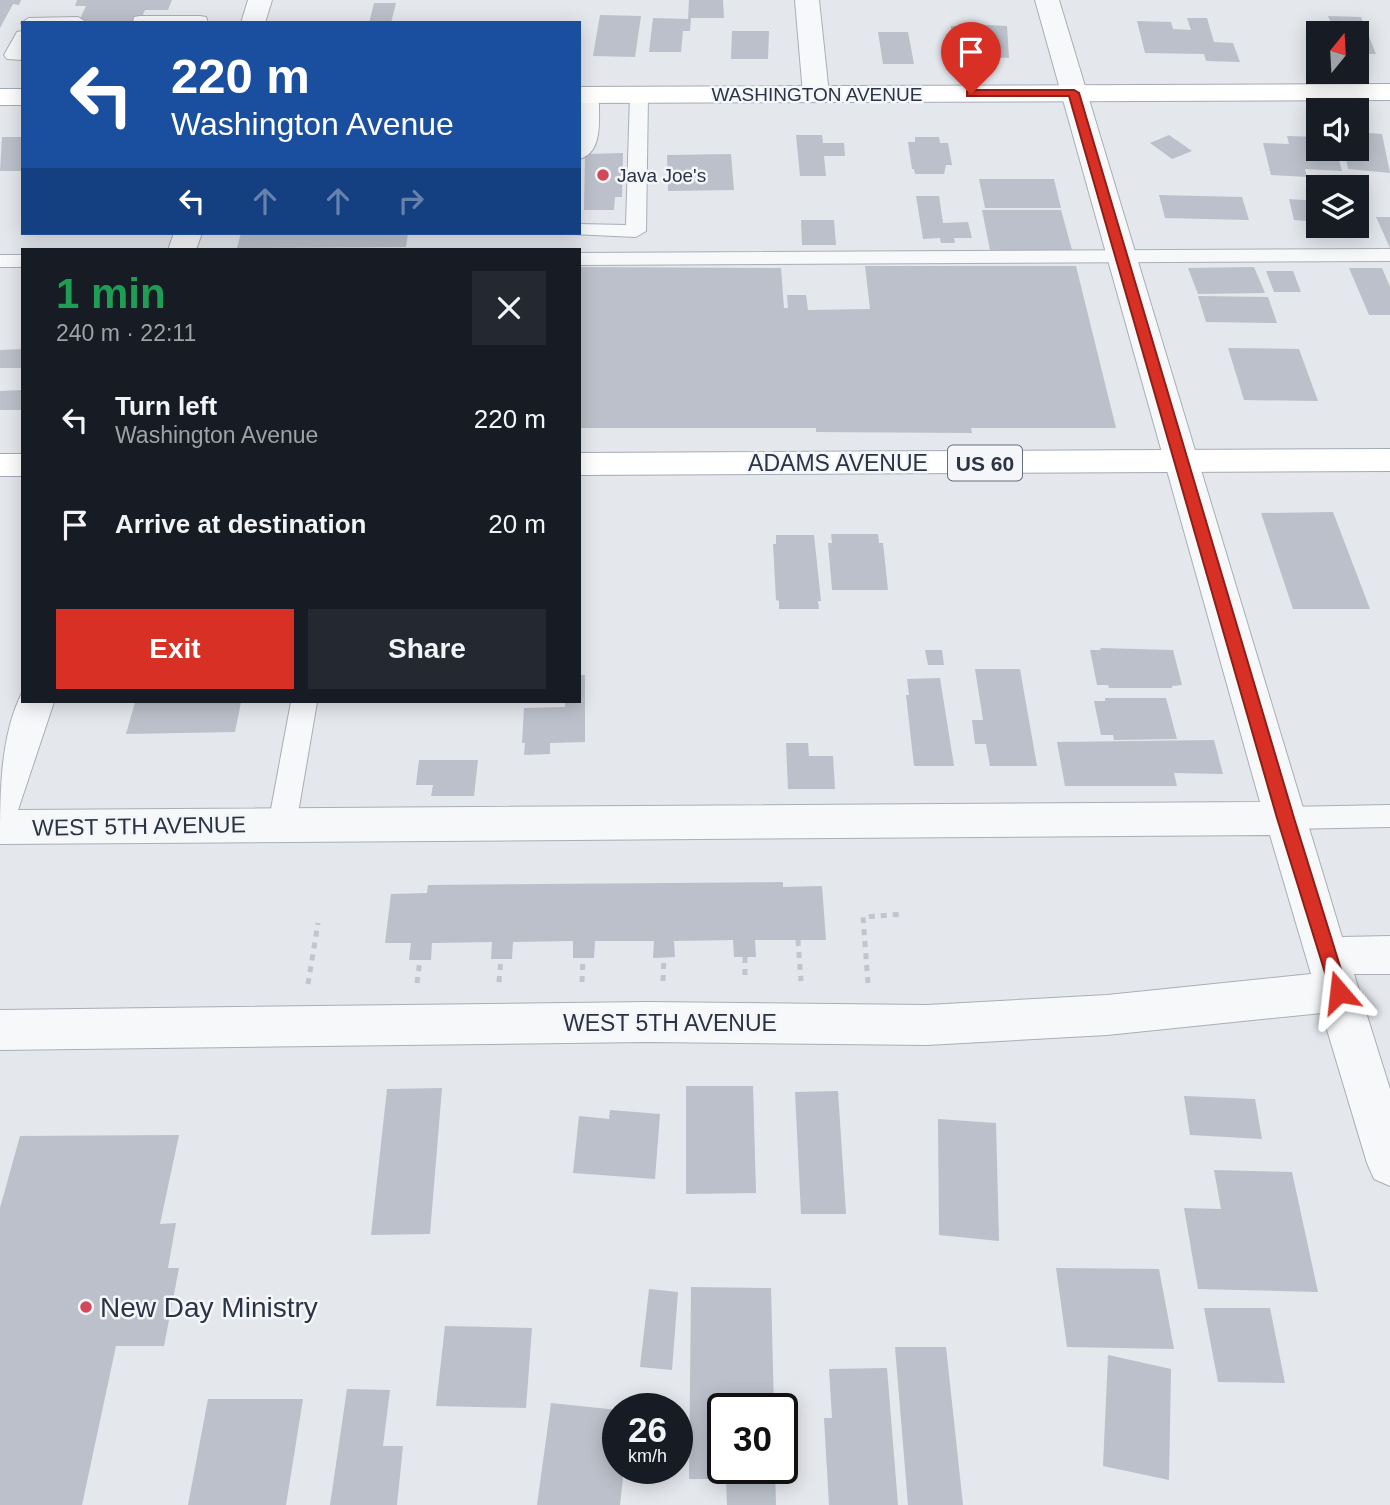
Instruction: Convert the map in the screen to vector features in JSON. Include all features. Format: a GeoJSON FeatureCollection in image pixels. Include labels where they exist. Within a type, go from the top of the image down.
{"type":"FeatureCollection","features":[{"type":"Feature","properties":{"kind":"main road","name":"WASHINGTON AVENUE"},"geometry":{"type":"LineString","coordinates":[[585,95],[1390,92]]}},
{"type":"Feature","properties":{"kind":"main road"},"geometry":{"type":"LineString","coordinates":[[0,97],[21,97]]}},
{"type":"Feature","properties":{"kind":"main road","name":"ADAMS AVENUE"},"geometry":{"type":"LineString","coordinates":[[581,464],[1390,460]]}},
{"type":"Feature","properties":{"kind":"main road"},"geometry":{"type":"LineString","coordinates":[[0,465],[21,465]]}},
{"type":"Feature","properties":{"kind":"street"},"geometry":{"type":"LineString","coordinates":[[254,21],[260,0]]}},
{"type":"Feature","properties":{"kind":"street"},"geometry":{"type":"LineString","coordinates":[[807,0],[816,94]]}},
{"type":"Feature","properties":{"kind":"street"},"geometry":{"type":"LineString","coordinates":[[1047,0],[1184,462],[1285,818],[1390,1163]]}},
{"type":"Feature","properties":{"kind":"street"},"geometry":{"type":"LineString","coordinates":[[0,807],[35,703]]}},
{"type":"Feature","properties":{"kind":"street","name":"WEST 5TH AVENUE"},"geometry":{"type":"LineString","coordinates":[[0,827],[1285,818]]}},
{"type":"Feature","properties":{"kind":"street","name":"WEST 5TH AVENUE"},"geometry":{"type":"LineString","coordinates":[[0,1030],[647,1022],[927,1025],[1107,1015],[1266,997],[1390,955]]}},
{"type":"Feature","properties":{"kind":"lane"},"geometry":{"type":"LineString","coordinates":[[46,21],[55,0]]}},
{"type":"Feature","properties":{"kind":"lane"},"geometry":{"type":"LineString","coordinates":[[200,21],[208,0]]}},
{"type":"Feature","properties":{"kind":"lane"},"geometry":{"type":"LineString","coordinates":[[21,40],[13,55],[21,55]]}},
{"type":"Feature","properties":{"kind":"lane"},"geometry":{"type":"LineString","coordinates":[[581,152],[588,144],[585,95]]}},
{"type":"Feature","properties":{"kind":"lane"},"geometry":{"type":"LineString","coordinates":[[581,230],[636,231],[639,95]]}},
{"type":"Feature","properties":{"kind":"lane"},"geometry":{"type":"LineString","coordinates":[[581,259],[1390,255]]}},
{"type":"Feature","properties":{"kind":"lane"},"geometry":{"type":"LineString","coordinates":[[0,261],[21,261]]}},
{"type":"Feature","properties":{"kind":"lane"},"geometry":{"type":"LineString","coordinates":[[282,825],[304,703]]}},
{"type":"Feature","properties":{"kind":"lane"},"geometry":{"type":"LineString","coordinates":[[1285,818],[1390,816]]}},
{"type":"Feature","properties":{"kind":"path"},"geometry":{"type":"LineString","coordinates":[[869,994],[863,917],[904,914]]}},
{"type":"Feature","properties":{"kind":"path"},"geometry":{"type":"LineString","coordinates":[[308,986],[318,923]]}},
{"type":"Feature","properties":{"kind":"path"},"geometry":{"type":"LineString","coordinates":[[798,940],[802,995]]}},
{"type":"Feature","properties":{"kind":"path"},"geometry":{"type":"LineString","coordinates":[[745,957],[745,995]]}},
{"type":"Feature","properties":{"kind":"building"},"geometry":{"type":"Polygon","coordinates":[[[0,0],[21,0],[19,5],[13,4],[0,28],[0,0]]]}},
{"type":"Feature","properties":{"kind":"building"},"geometry":{"type":"Polygon","coordinates":[[[77,0],[172,0],[168,10],[145,10],[140,21],[79,21],[86,6],[75,6],[77,0]]]}},
{"type":"Feature","properties":{"kind":"building"},"geometry":{"type":"Polygon","coordinates":[[[689,0],[723,0],[724,18],[691,18],[690,31],[683,31],[681,52],[649,52],[653,18],[688,19],[689,0]]]}},
{"type":"Feature","properties":{"kind":"building"},"geometry":{"type":"Polygon","coordinates":[[[374,3],[396,3],[392,21],[370,21],[374,3]]]}},
{"type":"Feature","properties":{"kind":"building"},"geometry":{"type":"Polygon","coordinates":[[[600,15],[641,16],[635,57],[593,56],[600,15]]]}},
{"type":"Feature","properties":{"kind":"building"},"geometry":{"type":"Polygon","coordinates":[[[1328,16],[1361,17],[1363,21],[1330,21],[1328,16]]]}},
{"type":"Feature","properties":{"kind":"building"},"geometry":{"type":"Polygon","coordinates":[[[1187,18],[1207,18],[1214,42],[1233,43],[1240,62],[1206,61],[1204,54],[1145,53],[1137,21],[1171,22],[1173,29],[1191,30],[1187,18]]]}},
{"type":"Feature","properties":{"kind":"building"},"geometry":{"type":"Polygon","coordinates":[[[969,24],[1007,26],[1009,58],[973,56],[973,61],[952,60],[951,26],[968,27],[969,24]]]}},
{"type":"Feature","properties":{"kind":"building"},"geometry":{"type":"Polygon","coordinates":[[[732,31],[769,31],[768,59],[731,59],[732,31]]]}},
{"type":"Feature","properties":{"kind":"building"},"geometry":{"type":"Polygon","coordinates":[[[878,32],[908,32],[914,64],[883,64],[878,32]]]}},
{"type":"Feature","properties":{"kind":"building"},"geometry":{"type":"Polygon","coordinates":[[[1369,37],[1376,54],[1369,54],[1369,37]]]}},
{"type":"Feature","properties":{"kind":"building"},"geometry":{"type":"Polygon","coordinates":[[[1369,133],[1382,134],[1390,173],[1348,169],[1346,161],[1369,161],[1369,133]]]}},
{"type":"Feature","properties":{"kind":"building"},"geometry":{"type":"Polygon","coordinates":[[[796,135],[822,135],[823,143],[844,143],[845,156],[824,156],[826,176],[800,176],[796,135]]]}},
{"type":"Feature","properties":{"kind":"building"},"geometry":{"type":"Polygon","coordinates":[[[1169,135],[1192,151],[1172,159],[1150,143],[1169,135]]]}},
{"type":"Feature","properties":{"kind":"building"},"geometry":{"type":"Polygon","coordinates":[[[1287,136],[1306,137],[1306,161],[1339,161],[1342,171],[1305,169],[1306,177],[1271,175],[1263,143],[1289,144],[1287,136]]]}},
{"type":"Feature","properties":{"kind":"building"},"geometry":{"type":"Polygon","coordinates":[[[2,137],[21,137],[21,171],[0,171],[2,137]]]}},
{"type":"Feature","properties":{"kind":"building"},"geometry":{"type":"Polygon","coordinates":[[[915,137],[939,137],[940,143],[948,143],[952,165],[946,165],[944,174],[915,174],[908,142],[915,142],[915,137]]]}},
{"type":"Feature","properties":{"kind":"building","name":"Java Joe's"},"geometry":{"type":"Polygon","coordinates":[[[623,153],[622,197],[615,197],[614,210],[584,210],[585,154],[623,153]]]}},
{"type":"Feature","properties":{"kind":"building"},"geometry":{"type":"Polygon","coordinates":[[[731,154],[734,190],[668,191],[667,155],[731,154]]]}},
{"type":"Feature","properties":{"kind":"building"},"geometry":{"type":"Polygon","coordinates":[[[979,179],[1054,179],[1061,208],[985,208],[979,179]]]}},
{"type":"Feature","properties":{"kind":"building"},"geometry":{"type":"Polygon","coordinates":[[[1159,195],[1242,197],[1249,220],[1165,218],[1159,195]]]}},
{"type":"Feature","properties":{"kind":"building"},"geometry":{"type":"Polygon","coordinates":[[[916,196],[939,196],[943,223],[968,222],[972,238],[954,238],[955,243],[941,243],[940,238],[923,239],[916,196]]]}},
{"type":"Feature","properties":{"kind":"building"},"geometry":{"type":"Polygon","coordinates":[[[1289,199],[1306,200],[1306,221],[1294,220],[1289,199]]]}},
{"type":"Feature","properties":{"kind":"building"},"geometry":{"type":"Polygon","coordinates":[[[982,210],[1061,210],[1072,250],[990,250],[982,210]]]}},
{"type":"Feature","properties":{"kind":"building"},"geometry":{"type":"Polygon","coordinates":[[[1376,217],[1390,217],[1390,248],[1376,217]]]}},
{"type":"Feature","properties":{"kind":"building"},"geometry":{"type":"Polygon","coordinates":[[[801,220],[834,220],[836,245],[802,245],[801,220]]]}},
{"type":"Feature","properties":{"kind":"building"},"geometry":{"type":"Polygon","coordinates":[[[240,235],[408,235],[406,247],[237,248],[240,235]]]}},
{"type":"Feature","properties":{"kind":"building"},"geometry":{"type":"Polygon","coordinates":[[[865,266],[1076,266],[1116,428],[971,428],[972,433],[816,432],[816,428],[581,428],[581,267],[781,268],[784,308],[788,308],[787,295],[806,295],[808,310],[870,309],[865,266]]]}},
{"type":"Feature","properties":{"kind":"building"},"geometry":{"type":"Polygon","coordinates":[[[1254,267],[1265,293],[1198,294],[1188,268],[1254,267]]]}},
{"type":"Feature","properties":{"kind":"building"},"geometry":{"type":"Polygon","coordinates":[[[1349,268],[1382,268],[1390,287],[1390,315],[1369,315],[1349,268]]]}},
{"type":"Feature","properties":{"kind":"building"},"geometry":{"type":"Polygon","coordinates":[[[1266,271],[1293,271],[1301,292],[1274,292],[1266,271]]]}},
{"type":"Feature","properties":{"kind":"building"},"geometry":{"type":"Polygon","coordinates":[[[1198,296],[1268,297],[1277,323],[1206,322],[1198,296]]]}},
{"type":"Feature","properties":{"kind":"building"},"geometry":{"type":"Polygon","coordinates":[[[1228,348],[1299,349],[1318,401],[1244,400],[1228,348]]]}},
{"type":"Feature","properties":{"kind":"building"},"geometry":{"type":"Polygon","coordinates":[[[21,349],[21,368],[0,368],[0,350],[21,349]]]}},
{"type":"Feature","properties":{"kind":"building"},"geometry":{"type":"Polygon","coordinates":[[[21,390],[21,410],[0,410],[0,391],[21,390]]]}},
{"type":"Feature","properties":{"kind":"building"},"geometry":{"type":"Polygon","coordinates":[[[1333,512],[1370,609],[1293,609],[1261,513],[1333,512]]]}},
{"type":"Feature","properties":{"kind":"building"},"geometry":{"type":"Polygon","coordinates":[[[831,534],[878,534],[879,543],[883,543],[888,590],[832,590],[828,543],[832,543],[831,534]]]}},
{"type":"Feature","properties":{"kind":"building"},"geometry":{"type":"Polygon","coordinates":[[[776,535],[814,535],[821,601],[818,601],[819,609],[779,609],[779,601],[776,600],[773,544],[776,544],[776,535]]]}},
{"type":"Feature","properties":{"kind":"building"},"geometry":{"type":"Polygon","coordinates":[[[1100,648],[1173,650],[1182,685],[1172,688],[1109,688],[1108,685],[1097,685],[1090,650],[1101,650],[1100,648]]]}},
{"type":"Feature","properties":{"kind":"building"},"geometry":{"type":"Polygon","coordinates":[[[925,650],[942,650],[944,665],[928,665],[925,650]]]}},
{"type":"Feature","properties":{"kind":"building"},"geometry":{"type":"Polygon","coordinates":[[[975,669],[1020,669],[1037,766],[990,766],[986,744],[975,744],[972,720],[983,720],[975,669]]]}},
{"type":"Feature","properties":{"kind":"building"},"geometry":{"type":"Polygon","coordinates":[[[581,675],[585,675],[585,742],[550,743],[550,754],[524,755],[524,708],[565,707],[565,703],[581,703],[581,675]]]}},
{"type":"Feature","properties":{"kind":"building"},"geometry":{"type":"Polygon","coordinates":[[[940,678],[954,766],[914,766],[906,695],[909,695],[907,679],[940,678]]]}},
{"type":"Feature","properties":{"kind":"building"},"geometry":{"type":"Polygon","coordinates":[[[1105,698],[1166,698],[1177,739],[1114,740],[1113,735],[1101,735],[1094,701],[1105,701],[1105,698]]]}},
{"type":"Feature","properties":{"kind":"building"},"geometry":{"type":"Polygon","coordinates":[[[135,703],[241,703],[235,732],[126,734],[135,703]]]}},
{"type":"Feature","properties":{"kind":"building"},"geometry":{"type":"Polygon","coordinates":[[[1214,740],[1223,774],[1174,773],[1177,786],[1065,786],[1057,742],[1214,740]]]}},
{"type":"Feature","properties":{"kind":"building"},"geometry":{"type":"Polygon","coordinates":[[[786,743],[808,743],[809,756],[833,756],[835,789],[788,789],[786,743]]]}},
{"type":"Feature","properties":{"kind":"building"},"geometry":{"type":"Polygon","coordinates":[[[419,760],[478,760],[474,796],[431,796],[433,785],[416,785],[419,760]]]}},
{"type":"Feature","properties":{"kind":"building"},"geometry":{"type":"Polygon","coordinates":[[[783,882],[783,887],[822,886],[826,940],[755,940],[756,957],[734,957],[733,940],[674,941],[675,957],[653,958],[654,941],[595,941],[594,958],[573,958],[573,941],[513,942],[512,959],[491,959],[492,942],[432,943],[431,960],[409,960],[411,943],[385,943],[391,894],[427,893],[428,885],[783,882]]]}},
{"type":"Feature","properties":{"kind":"building"},"geometry":{"type":"Polygon","coordinates":[[[686,1086],[753,1086],[756,1193],[686,1194],[686,1086]]]}},
{"type":"Feature","properties":{"kind":"building"},"geometry":{"type":"Polygon","coordinates":[[[442,1088],[430,1234],[371,1235],[387,1089],[442,1088]]]}},
{"type":"Feature","properties":{"kind":"building"},"geometry":{"type":"Polygon","coordinates":[[[838,1091],[846,1214],[801,1214],[795,1092],[838,1091]]]}},
{"type":"Feature","properties":{"kind":"building"},"geometry":{"type":"Polygon","coordinates":[[[1184,1096],[1255,1099],[1262,1139],[1190,1135],[1184,1096]]]}},
{"type":"Feature","properties":{"kind":"building"},"geometry":{"type":"Polygon","coordinates":[[[610,1110],[660,1114],[655,1179],[573,1173],[579,1116],[609,1119],[610,1110]]]}},
{"type":"Feature","properties":{"kind":"building"},"geometry":{"type":"Polygon","coordinates":[[[938,1119],[996,1123],[999,1241],[939,1235],[938,1119]]]}},
{"type":"Feature","properties":{"kind":"building","name":"New Day Ministry"},"geometry":{"type":"Polygon","coordinates":[[[179,1135],[160,1224],[176,1223],[168,1268],[179,1268],[164,1346],[116,1346],[82,1505],[0,1505],[0,1208],[20,1136],[179,1135]]]}},
{"type":"Feature","properties":{"kind":"building"},"geometry":{"type":"Polygon","coordinates":[[[1214,1170],[1292,1172],[1318,1292],[1198,1289],[1184,1208],[1221,1209],[1214,1170]]]}},
{"type":"Feature","properties":{"kind":"building"},"geometry":{"type":"Polygon","coordinates":[[[1056,1268],[1159,1269],[1174,1349],[1067,1347],[1056,1268]]]}},
{"type":"Feature","properties":{"kind":"building"},"geometry":{"type":"Polygon","coordinates":[[[691,1287],[771,1288],[774,1393],[707,1393],[707,1479],[693,1479],[693,1393],[690,1393],[691,1287]]]}},
{"type":"Feature","properties":{"kind":"building"},"geometry":{"type":"Polygon","coordinates":[[[649,1289],[678,1292],[672,1370],[640,1367],[649,1289]]]}},
{"type":"Feature","properties":{"kind":"building"},"geometry":{"type":"Polygon","coordinates":[[[1204,1308],[1270,1308],[1285,1383],[1218,1382],[1204,1308]]]}},
{"type":"Feature","properties":{"kind":"building"},"geometry":{"type":"Polygon","coordinates":[[[445,1326],[532,1328],[526,1408],[436,1406],[445,1326]]]}},
{"type":"Feature","properties":{"kind":"building"},"geometry":{"type":"Polygon","coordinates":[[[895,1347],[946,1347],[963,1505],[908,1505],[895,1347]]]}},
{"type":"Feature","properties":{"kind":"building"},"geometry":{"type":"Polygon","coordinates":[[[1108,1355],[1171,1369],[1169,1480],[1103,1466],[1108,1355]]]}},
{"type":"Feature","properties":{"kind":"building"},"geometry":{"type":"Polygon","coordinates":[[[887,1368],[898,1505],[829,1505],[824,1418],[832,1418],[829,1369],[887,1368]]]}},
{"type":"Feature","properties":{"kind":"building"},"geometry":{"type":"Polygon","coordinates":[[[347,1389],[390,1390],[383,1446],[403,1446],[397,1505],[330,1505],[347,1389]]]}},
{"type":"Feature","properties":{"kind":"building"},"geometry":{"type":"Polygon","coordinates":[[[208,1399],[303,1399],[286,1505],[188,1505],[208,1399]]]}},
{"type":"Feature","properties":{"kind":"building"},"geometry":{"type":"Polygon","coordinates":[[[551,1403],[602,1408],[602,1484],[622,1484],[620,1505],[537,1505],[551,1403]]]}},
{"type":"Feature","properties":{"kind":"building"},"geometry":{"type":"Polygon","coordinates":[[[726,1484],[775,1484],[776,1505],[727,1505],[726,1484]]]}},
{"type":"Feature","properties":{"kind":"place","name":"Java Joe's"},"geometry":{"type":"Point","coordinates":[603,175]}},
{"type":"Feature","properties":{"kind":"place","name":"New Day Ministry"},"geometry":{"type":"Point","coordinates":[86,1307]}},
{"type":"Feature","properties":{"kind":"route"},"geometry":{"type":"LineString","coordinates":[[971,94],[1074,93],[1184,462],[1285,818],[1339,992]]}}]}
